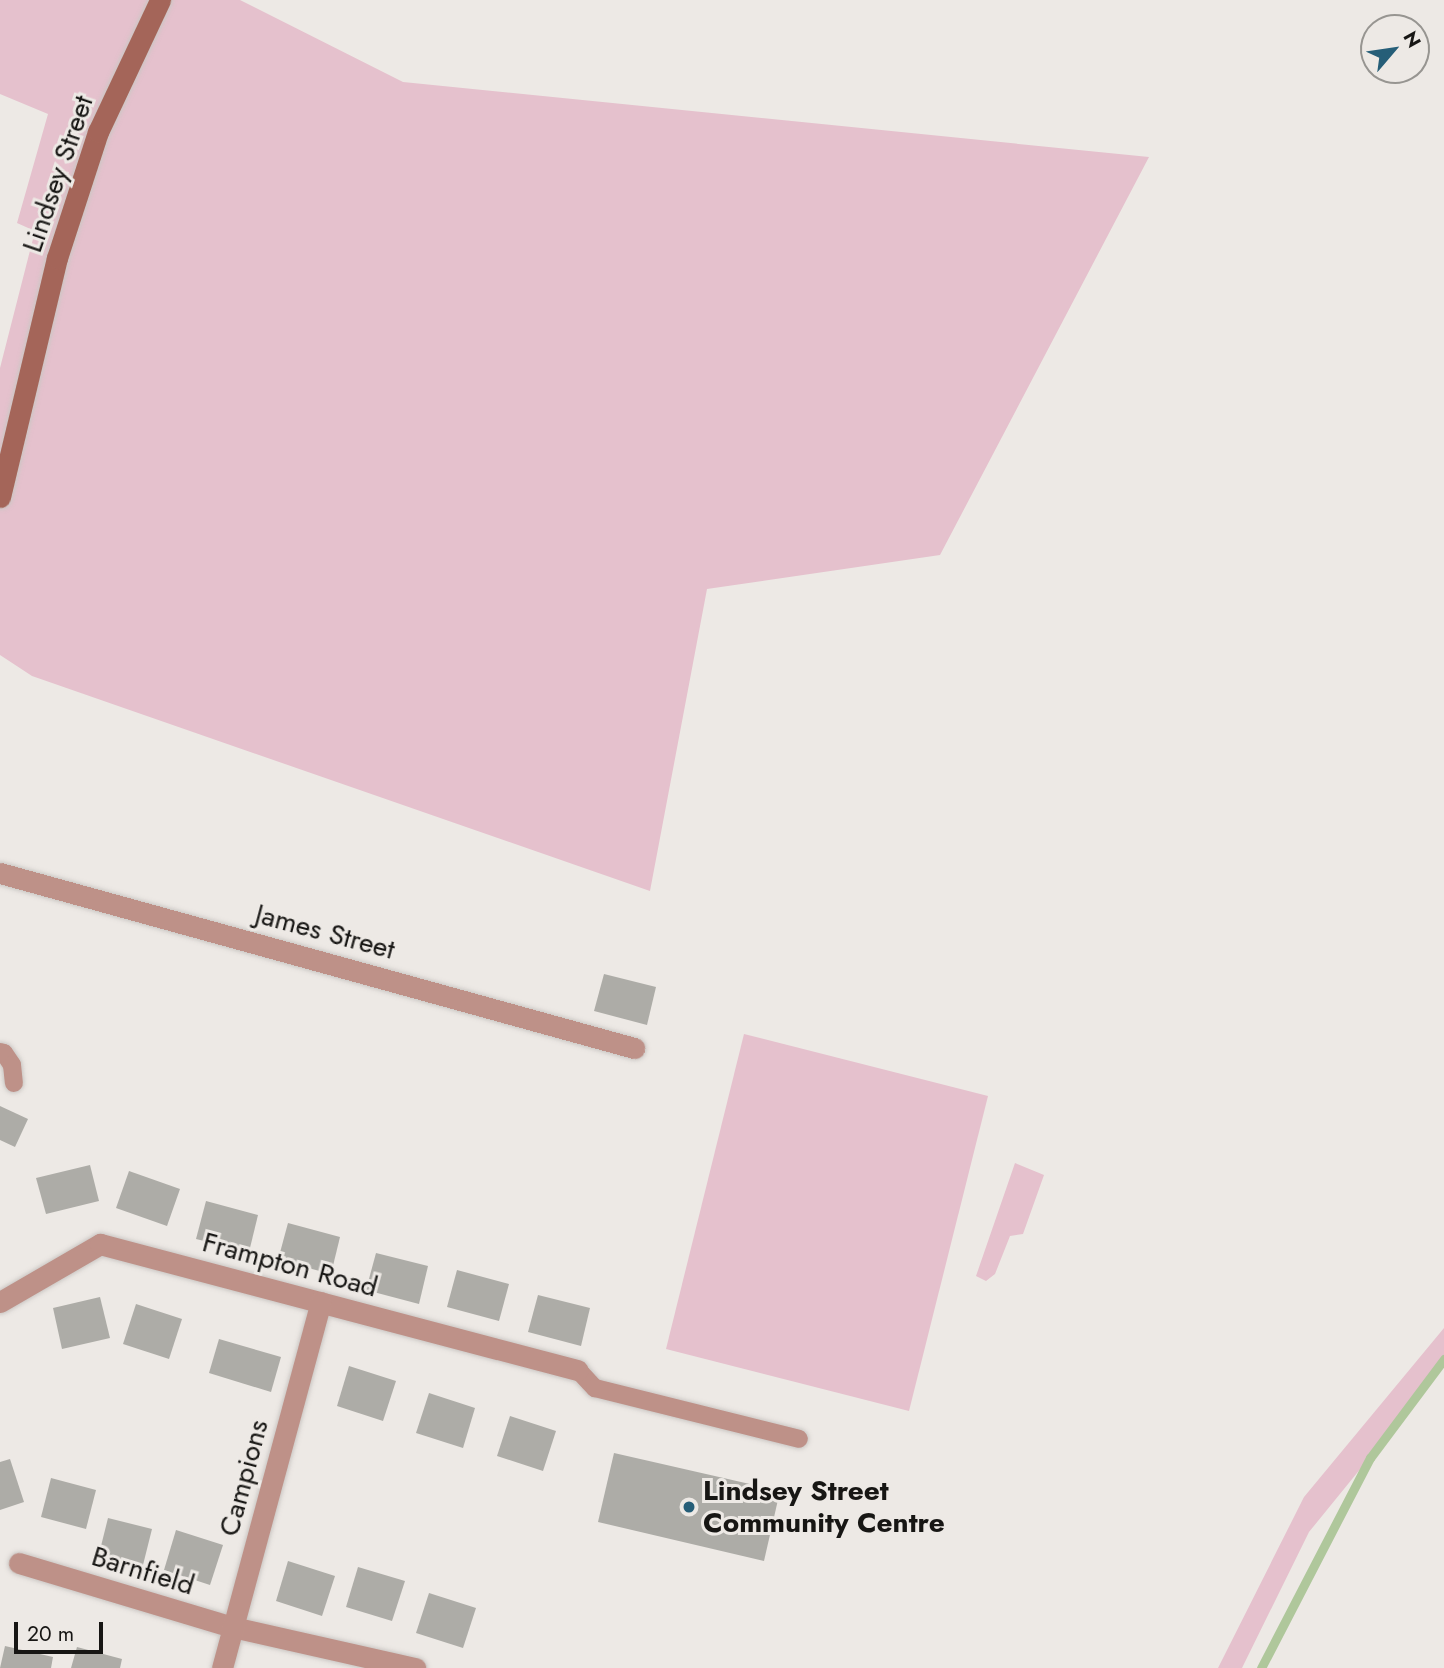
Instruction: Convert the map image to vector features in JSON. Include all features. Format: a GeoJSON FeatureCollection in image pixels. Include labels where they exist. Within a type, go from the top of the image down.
{"type":"FeatureCollection","features":[{"type":"Feature","properties":{"kind":"main road","name":"Lindsey Street"},"geometry":{"type":"LineString","coordinates":[[0,497],[57,258],[98,132],[160,0]]}},
{"type":"Feature","properties":{"kind":"street","name":"James Street"},"geometry":{"type":"LineString","coordinates":[[0,873],[634,1048]]}},
{"type":"Feature","properties":{"kind":"street","name":"Frampton Road"},"geometry":{"type":"LineString","coordinates":[[0,1301],[100,1244],[578,1370]]}},
{"type":"Feature","properties":{"kind":"street","name":"Campions"},"geometry":{"type":"LineString","coordinates":[[222,1668],[321,1302]]}},
{"type":"Feature","properties":{"kind":"street","name":"Barnfield"},"geometry":{"type":"LineString","coordinates":[[19,1563],[233,1627],[415,1668]]}},
{"type":"Feature","properties":{"kind":"lane"},"geometry":{"type":"LineString","coordinates":[[0,1052],[4,1053],[12,1065],[14,1083]]}},
{"type":"Feature","properties":{"kind":"lane"},"geometry":{"type":"LineString","coordinates":[[578,1370],[595,1388],[799,1439]]}},
{"type":"Feature","properties":{"kind":"shaded area"},"geometry":{"type":"Polygon","coordinates":[[[0,0],[240,0],[403,82],[1149,157],[940,555],[707,589],[650,891],[32,676],[0,655],[0,368],[35,231],[17,223],[48,114],[0,94],[0,0]]]}},
{"type":"Feature","properties":{"kind":"shaded area"},"geometry":{"type":"Polygon","coordinates":[[[744,1034],[988,1096],[909,1411],[666,1349],[744,1034]]]}},
{"type":"Feature","properties":{"kind":"shaded area"},"geometry":{"type":"Polygon","coordinates":[[[1015,1163],[1044,1175],[1023,1234],[1010,1236],[995,1274],[986,1281],[976,1276],[1015,1163]]]}},
{"type":"Feature","properties":{"kind":"shaded area"},"geometry":{"type":"Polygon","coordinates":[[[1444,1328],[1444,1366],[1309,1532],[1242,1668],[1218,1668],[1304,1497],[1444,1328]]]}},
{"type":"Feature","properties":{"kind":"building"},"geometry":{"type":"Polygon","coordinates":[[[604,974],[656,987],[647,1025],[594,1011],[604,974]]]}},
{"type":"Feature","properties":{"kind":"building"},"geometry":{"type":"Polygon","coordinates":[[[0,1106],[28,1119],[15,1147],[0,1140],[0,1106]]]}},
{"type":"Feature","properties":{"kind":"building"},"geometry":{"type":"Polygon","coordinates":[[[90,1165],[99,1201],[46,1214],[36,1178],[90,1165]]]}},
{"type":"Feature","properties":{"kind":"building"},"geometry":{"type":"Polygon","coordinates":[[[129,1171],[180,1189],[167,1226],[116,1208],[129,1171]]]}},
{"type":"Feature","properties":{"kind":"building"},"geometry":{"type":"Polygon","coordinates":[[[206,1201],[258,1215],[249,1252],[196,1239],[206,1201]]]}},
{"type":"Feature","properties":{"kind":"building"},"geometry":{"type":"Polygon","coordinates":[[[288,1223],[340,1237],[331,1274],[278,1260],[288,1223]]]}},
{"type":"Feature","properties":{"kind":"building"},"geometry":{"type":"Polygon","coordinates":[[[376,1253],[428,1266],[419,1304],[366,1290],[376,1253]]]}},
{"type":"Feature","properties":{"kind":"building"},"geometry":{"type":"Polygon","coordinates":[[[457,1270],[509,1284],[499,1321],[447,1307],[457,1270]]]}},
{"type":"Feature","properties":{"kind":"building"},"geometry":{"type":"Polygon","coordinates":[[[538,1295],[590,1308],[581,1346],[528,1332],[538,1295]]]}},
{"type":"Feature","properties":{"kind":"building"},"geometry":{"type":"Polygon","coordinates":[[[100,1297],[110,1338],[62,1349],[53,1308],[100,1297]]]}},
{"type":"Feature","properties":{"kind":"building"},"geometry":{"type":"Polygon","coordinates":[[[136,1304],[182,1319],[169,1359],[123,1344],[136,1304]]]}},
{"type":"Feature","properties":{"kind":"building"},"geometry":{"type":"Polygon","coordinates":[[[219,1339],[281,1357],[271,1392],[209,1373],[219,1339]]]}},
{"type":"Feature","properties":{"kind":"building"},"geometry":{"type":"Polygon","coordinates":[[[349,1366],[396,1381],[383,1421],[337,1406],[349,1366]]]}},
{"type":"Feature","properties":{"kind":"building"},"geometry":{"type":"Polygon","coordinates":[[[429,1393],[475,1408],[463,1448],[416,1433],[429,1393]]]}},
{"type":"Feature","properties":{"kind":"building"},"geometry":{"type":"Polygon","coordinates":[[[510,1416],[556,1431],[543,1471],[497,1456],[510,1416]]]}},
{"type":"Feature","properties":{"kind":"building","name":"Lindsey Street Community Centre"},"geometry":{"type":"Polygon","coordinates":[[[614,1453],[780,1491],[764,1561],[598,1522],[614,1453]]]}},
{"type":"Feature","properties":{"kind":"building"},"geometry":{"type":"Polygon","coordinates":[[[10,1459],[24,1502],[0,1510],[0,1462],[10,1459]]]}},
{"type":"Feature","properties":{"kind":"building"},"geometry":{"type":"Polygon","coordinates":[[[51,1478],[96,1490],[86,1529],[41,1517],[51,1478]]]}},
{"type":"Feature","properties":{"kind":"building"},"geometry":{"type":"Polygon","coordinates":[[[108,1518],[152,1529],[143,1565],[99,1554],[108,1518]]]}},
{"type":"Feature","properties":{"kind":"building"},"geometry":{"type":"Polygon","coordinates":[[[176,1530],[223,1545],[210,1585],[164,1570],[176,1530]]]}},
{"type":"Feature","properties":{"kind":"building"},"geometry":{"type":"Polygon","coordinates":[[[288,1561],[335,1576],[322,1616],[276,1601],[288,1561]]]}},
{"type":"Feature","properties":{"kind":"building"},"geometry":{"type":"Polygon","coordinates":[[[358,1567],[405,1581],[392,1621],[346,1607],[358,1567]]]}},
{"type":"Feature","properties":{"kind":"building"},"geometry":{"type":"Polygon","coordinates":[[[429,1593],[476,1608],[463,1648],[416,1633],[429,1593]]]}},
{"type":"Feature","properties":{"kind":"building"},"geometry":{"type":"Polygon","coordinates":[[[5,1646],[53,1657],[51,1668],[0,1668],[5,1646]]]}},
{"type":"Feature","properties":{"kind":"building"},"geometry":{"type":"Polygon","coordinates":[[[77,1647],[122,1659],[120,1668],[71,1668],[77,1647]]]}},
{"type":"Feature","properties":{"kind":"waterway"},"geometry":{"type":"LineString","coordinates":[[1261,1668],[1370,1458],[1444,1359]]}},
{"type":"Feature","properties":{"kind":"place","name":"Lindsey Street Community Centre"},"geometry":{"type":"Point","coordinates":[689,1507]}}]}
